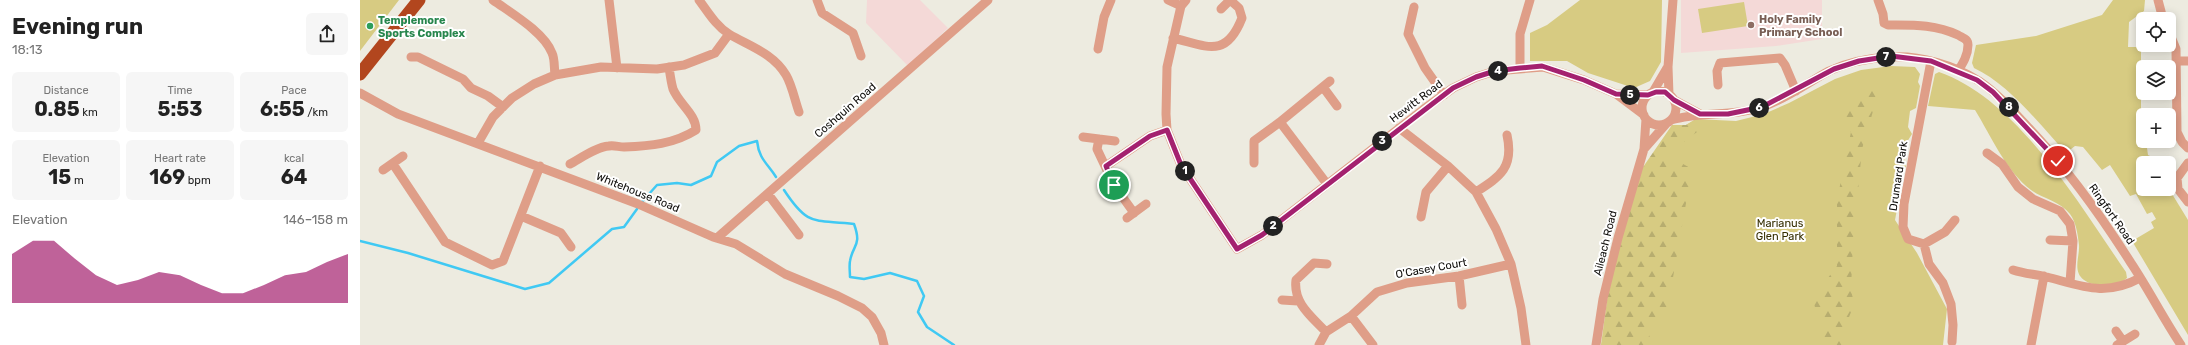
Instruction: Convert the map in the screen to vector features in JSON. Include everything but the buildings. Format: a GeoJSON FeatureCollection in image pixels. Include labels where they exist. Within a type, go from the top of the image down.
{"type":"FeatureCollection","features":[{"type":"Feature","properties":{"kind":"highway"},"geometry":{"type":"LineString","coordinates":[[360,74],[419,0]]}},
{"type":"Feature","properties":{"kind":"street"},"geometry":{"type":"LineString","coordinates":[[493,0],[536,33],[548,45],[553,54],[555,75]]}},
{"type":"Feature","properties":{"kind":"street"},"geometry":{"type":"LineString","coordinates":[[609,0],[617,68]]}},
{"type":"Feature","properties":{"kind":"street"},"geometry":{"type":"LineString","coordinates":[[699,0],[718,25],[729,34],[769,56],[786,75],[799,112]]}},
{"type":"Feature","properties":{"kind":"street"},"geometry":{"type":"LineString","coordinates":[[817,0],[822,13],[853,33],[861,56]]}},
{"type":"Feature","properties":{"kind":"street","name":"Coshquin Road"},"geometry":{"type":"LineString","coordinates":[[717,238],[988,0]]}},
{"type":"Feature","properties":{"kind":"street"},"geometry":{"type":"LineString","coordinates":[[1098,49],[1104,17],[1111,0]]}},
{"type":"Feature","properties":{"kind":"street"},"geometry":{"type":"LineString","coordinates":[[1106,166],[1150,136],[1167,130],[1166,67],[1184,3],[1168,0]]}},
{"type":"Feature","properties":{"kind":"street"},"geometry":{"type":"LineString","coordinates":[[1173,38],[1212,48],[1226,44],[1237,31],[1242,18],[1239,8],[1230,0],[1220,9]]}},
{"type":"Feature","properties":{"kind":"street"},"geometry":{"type":"LineString","coordinates":[[1520,68],[1520,34],[1530,0]]}},
{"type":"Feature","properties":{"kind":"street"},"geometry":{"type":"LineString","coordinates":[[1668,67],[1651,94],[1642,105],[1645,117],[1655,125],[1669,122],[1676,111],[1672,97],[1668,67],[1673,0]]}},
{"type":"Feature","properties":{"kind":"street"},"geometry":{"type":"LineString","coordinates":[[1878,0],[1883,14],[1884,23],[1888,25],[1920,24],[1944,28],[1966,39],[1968,44],[1966,57],[1958,71]]}},
{"type":"Feature","properties":{"kind":"street"},"geometry":{"type":"LineString","coordinates":[[2158,0],[2161,12]]}},
{"type":"Feature","properties":{"kind":"street"},"geometry":{"type":"LineString","coordinates":[[1414,7],[1408,34],[1425,68],[1444,95]]}},
{"type":"Feature","properties":{"kind":"street"},"geometry":{"type":"LineString","coordinates":[[478,144],[493,117],[512,98],[534,84],[555,75],[590,68],[669,67],[684,65],[715,53],[729,34]]}},
{"type":"Feature","properties":{"kind":"street","name":"Ringfort Road"},"geometry":{"type":"LineString","coordinates":[[1669,122],[1700,114],[1728,114],[1762,107],[1796,91],[1834,69],[1859,61],[1891,56],[1931,61],[1958,71],[1977,80],[1993,92],[2040,140],[2098,212],[2181,345]]}},
{"type":"Feature","properties":{"kind":"street"},"geometry":{"type":"LineString","coordinates":[[411,57],[418,57],[463,79],[471,88],[488,96],[503,107]]}},
{"type":"Feature","properties":{"kind":"street"},"geometry":{"type":"LineString","coordinates":[[1718,85],[1717,71],[1720,63],[1780,58],[1785,65],[1796,91]]}},
{"type":"Feature","properties":{"kind":"street","name":"Drumard Park"},"geometry":{"type":"LineString","coordinates":[[1924,244],[1908,239],[1903,226],[1912,162],[1931,61]]}},
{"type":"Feature","properties":{"kind":"street"},"geometry":{"type":"LineString","coordinates":[[2188,61],[2176,61],[2177,132],[2182,142],[2188,148]]}},
{"type":"Feature","properties":{"kind":"street","name":"Hewitt Road"},"geometry":{"type":"LineString","coordinates":[[1167,130],[1181,165],[1237,249],[1262,235],[1399,128],[1444,95],[1476,77],[1495,71],[1542,66],[1584,80],[1616,94],[1645,117]]}},
{"type":"Feature","properties":{"kind":"street"},"geometry":{"type":"LineString","coordinates":[[570,164],[592,152],[608,146],[624,147],[671,142],[696,130],[696,122],[682,106],[673,88],[669,67]]}},
{"type":"Feature","properties":{"kind":"street"},"geometry":{"type":"LineString","coordinates":[[1254,163],[1254,141],[1327,84],[1337,106]]}},
{"type":"Feature","properties":{"kind":"street"},"geometry":{"type":"LineString","coordinates":[[1651,94],[1659,91],[1672,97]]}},
{"type":"Feature","properties":{"kind":"street","name":"Whitehouse Road"},"geometry":{"type":"LineString","coordinates":[[360,93],[398,114],[540,166],[638,204],[717,238],[736,244],[785,274],[838,296],[862,308],[875,322],[881,333],[884,345]]}},
{"type":"Feature","properties":{"kind":"street","name":"Hewitt Road"},"geometry":{"type":"LineString","coordinates":[[1616,94],[1651,94]]}},
{"type":"Feature","properties":{"kind":"street","name":"Ringfort Road"},"geometry":{"type":"LineString","coordinates":[[1672,97],[1700,114]]}},
{"type":"Feature","properties":{"kind":"street","name":"Aileach Road"},"geometry":{"type":"LineString","coordinates":[[1596,345],[1603,300],[1618,238],[1644,149],[1645,117]]}},
{"type":"Feature","properties":{"kind":"street"},"geometry":{"type":"LineString","coordinates":[[1280,122],[1327,184]]}},
{"type":"Feature","properties":{"kind":"street","name":"Aileach Road"},"geometry":{"type":"LineString","coordinates":[[1644,149],[1669,122]]}},
{"type":"Feature","properties":{"kind":"street"},"geometry":{"type":"LineString","coordinates":[[1399,128],[1448,166],[1476,192],[1496,229],[1511,264],[1521,308],[1526,345]]}},
{"type":"Feature","properties":{"kind":"street"},"geometry":{"type":"LineString","coordinates":[[1476,192],[1494,180],[1508,164],[1510,148],[1507,135]]}},
{"type":"Feature","properties":{"kind":"street"},"geometry":{"type":"LineString","coordinates":[[1083,138],[1115,141]]}},
{"type":"Feature","properties":{"kind":"street"},"geometry":{"type":"LineString","coordinates":[[1098,139],[1097,149],[1130,216],[1146,204]]}},
{"type":"Feature","properties":{"kind":"street"},"geometry":{"type":"LineString","coordinates":[[1987,154],[2002,164],[2018,187],[2033,199],[2060,211],[2070,224],[2073,242],[2070,283]]}},
{"type":"Feature","properties":{"kind":"street"},"geometry":{"type":"LineString","coordinates":[[383,170],[403,156]]}},
{"type":"Feature","properties":{"kind":"street"},"geometry":{"type":"LineString","coordinates":[[2188,163],[2177,178],[2178,189],[2188,202]]}},
{"type":"Feature","properties":{"kind":"street"},"geometry":{"type":"LineString","coordinates":[[393,164],[445,242],[492,265],[503,261],[540,166]]}},
{"type":"Feature","properties":{"kind":"street"},"geometry":{"type":"LineString","coordinates":[[1421,217],[1426,192],[1448,166]]}},
{"type":"Feature","properties":{"kind":"street"},"geometry":{"type":"LineString","coordinates":[[768,194],[799,234]]}},
{"type":"Feature","properties":{"kind":"street"},"geometry":{"type":"LineString","coordinates":[[520,216],[561,233],[571,247]]}},
{"type":"Feature","properties":{"kind":"street"},"geometry":{"type":"LineString","coordinates":[[1952,342],[1953,325],[1951,304],[1943,283],[1928,264],[1924,244],[1945,232],[1956,220]]}},
{"type":"Feature","properties":{"kind":"street"},"geometry":{"type":"LineString","coordinates":[[2050,240],[2073,242]]}},
{"type":"Feature","properties":{"kind":"street"},"geometry":{"type":"LineString","coordinates":[[1319,345],[1326,332],[1298,300],[1294,291],[1296,280],[1314,264],[1327,264]]}},
{"type":"Feature","properties":{"kind":"street","name":"O'Casey Court"},"geometry":{"type":"LineString","coordinates":[[1326,332],[1351,316],[1377,292],[1407,283],[1459,276],[1511,264]]}},
{"type":"Feature","properties":{"kind":"street"},"geometry":{"type":"LineString","coordinates":[[2013,270],[2026,274],[2044,276],[2092,289],[2111,289],[2140,278]]}},
{"type":"Feature","properties":{"kind":"street"},"geometry":{"type":"LineString","coordinates":[[1459,276],[1462,305]]}},
{"type":"Feature","properties":{"kind":"street"},"geometry":{"type":"LineString","coordinates":[[2030,345],[2044,276]]}},
{"type":"Feature","properties":{"kind":"street"},"geometry":{"type":"LineString","coordinates":[[1282,300],[1298,300]]}},
{"type":"Feature","properties":{"kind":"street"},"geometry":{"type":"LineString","coordinates":[[1351,316],[1373,345]]}},
{"type":"Feature","properties":{"kind":"street"},"geometry":{"type":"LineString","coordinates":[[2116,331],[2120,343],[2135,334]]}},
{"type":"Feature","properties":{"kind":"shaded area"},"geometry":{"type":"Polygon","coordinates":[[[867,0],[920,0],[948,28],[908,66],[866,23],[867,0]]]}},
{"type":"Feature","properties":{"kind":"shaded area","name":"Holy Family Primary School"},"geometry":{"type":"Polygon","coordinates":[[[1681,0],[1822,0],[1822,39],[1776,46],[1681,53],[1681,0]]]}},
{"type":"Feature","properties":{"kind":"green space","name":"Templemore Sports Complex"},"geometry":{"type":"Polygon","coordinates":[[[360,0],[399,0],[360,51],[360,0]]]}},
{"type":"Feature","properties":{"kind":"green space"},"geometry":{"type":"Polygon","coordinates":[[[1580,0],[1662,0],[1661,62],[1650,81],[1634,88],[1588,73],[1567,61],[1530,61],[1530,33],[1547,25],[1580,0]]]}},
{"type":"Feature","properties":{"kind":"green space"},"geometry":{"type":"Polygon","coordinates":[[[2113,0],[2145,0],[2144,11],[2136,12],[2136,17],[2129,22],[2128,47],[2136,47],[2136,52],[2141,52],[2141,60],[2136,60],[2136,100],[2141,100],[2141,108],[2136,108],[2136,148],[2147,148],[2148,155],[2150,156],[2136,156],[2136,194],[2130,196],[2110,165],[2102,170],[2083,147],[2075,146],[2066,153],[2012,95],[1987,75],[1974,68],[1972,63],[1976,45],[2036,36],[2102,15],[2113,0]]]}},
{"type":"Feature","properties":{"kind":"green space"},"geometry":{"type":"Polygon","coordinates":[[[1744,2],[1748,26],[1702,33],[1698,9],[1744,2]]]}},
{"type":"Feature","properties":{"kind":"green space","name":"Marianus Glen Park"},"geometry":{"type":"Polygon","coordinates":[[[1891,66],[1915,67],[1920,74],[1918,82],[1920,86],[1916,108],[1910,111],[1908,127],[1912,134],[1902,150],[1906,167],[1901,169],[1898,185],[1901,188],[1895,220],[1917,253],[1947,309],[1943,345],[1601,345],[1672,125],[1686,125],[1696,119],[1736,121],[1764,114],[1835,79],[1861,70],[1891,66]]]}},
{"type":"Feature","properties":{"kind":"green space"},"geometry":{"type":"Polygon","coordinates":[[[1939,72],[1968,86],[1996,106],[2021,130],[2068,187],[2126,272],[2127,278],[2111,285],[2100,285],[2089,283],[2080,276],[2077,268],[2079,249],[2078,237],[2070,214],[2062,206],[2035,193],[2022,182],[1993,142],[1975,110],[1928,106],[1935,74],[1939,72]]]}},
{"type":"Feature","properties":{"kind":"green space"},"geometry":{"type":"Polygon","coordinates":[[[1871,87],[1878,94],[1862,149],[1853,244],[1851,288],[1854,305],[1842,334],[1854,345],[1823,345],[1821,323],[1812,299],[1837,266],[1837,200],[1851,132],[1833,114],[1871,87]]]}},
{"type":"Feature","properties":{"kind":"green space"},"geometry":{"type":"Polygon","coordinates":[[[1696,119],[1697,132],[1667,155],[1692,169],[1668,306],[1647,328],[1652,345],[1601,345],[1607,300],[1620,238],[1641,170],[1672,125],[1686,125],[1696,119]]]}},
{"type":"Feature","properties":{"kind":"green space"},"geometry":{"type":"Polygon","coordinates":[[[2137,196],[2173,196],[2188,220],[2188,335],[2132,241],[2154,228],[2151,222],[2156,219],[2152,212],[2147,214],[2137,196]]]}},
{"type":"Feature","properties":{"kind":"waterway"},"geometry":{"type":"LineString","coordinates":[[641,203],[657,185],[677,183],[691,185],[711,176],[717,162],[739,146],[757,141],[762,157],[776,177]]}},
{"type":"Feature","properties":{"kind":"waterway"},"geometry":{"type":"LineString","coordinates":[[784,190],[800,211],[813,219],[854,224],[857,241],[851,255],[850,277],[864,279],[890,273],[917,281],[924,296],[918,312],[927,327],[954,345]]}},
{"type":"Feature","properties":{"kind":"waterway"},"geometry":{"type":"LineString","coordinates":[[360,241],[408,253],[525,289],[549,283],[612,229],[624,227],[637,209]]}},
{"type":"Feature","properties":{"kind":"place","name":"Holy Family Primary School"},"geometry":{"type":"Point","coordinates":[1751,25]}},
{"type":"Feature","properties":{"kind":"place","name":"Templemore Sports Complex"},"geometry":{"type":"Point","coordinates":[370,26]}},
{"type":"Feature","properties":{"kind":"route"},"geometry":{"type":"LineString","coordinates":[[1114,185],[1106,166],[1150,136],[1167,130],[1181,165],[1232,239],[1237,249],[1262,235],[1453,88],[1476,77],[1495,71],[1542,66],[1584,80],[1616,94],[1648,95],[1653,92],[1665,92],[1674,100],[1700,114],[1728,114],[1762,107],[1783,98],[1834,69],[1859,61],[1891,56],[1931,61],[1977,80],[2004,102],[2058,161]]}}]}
